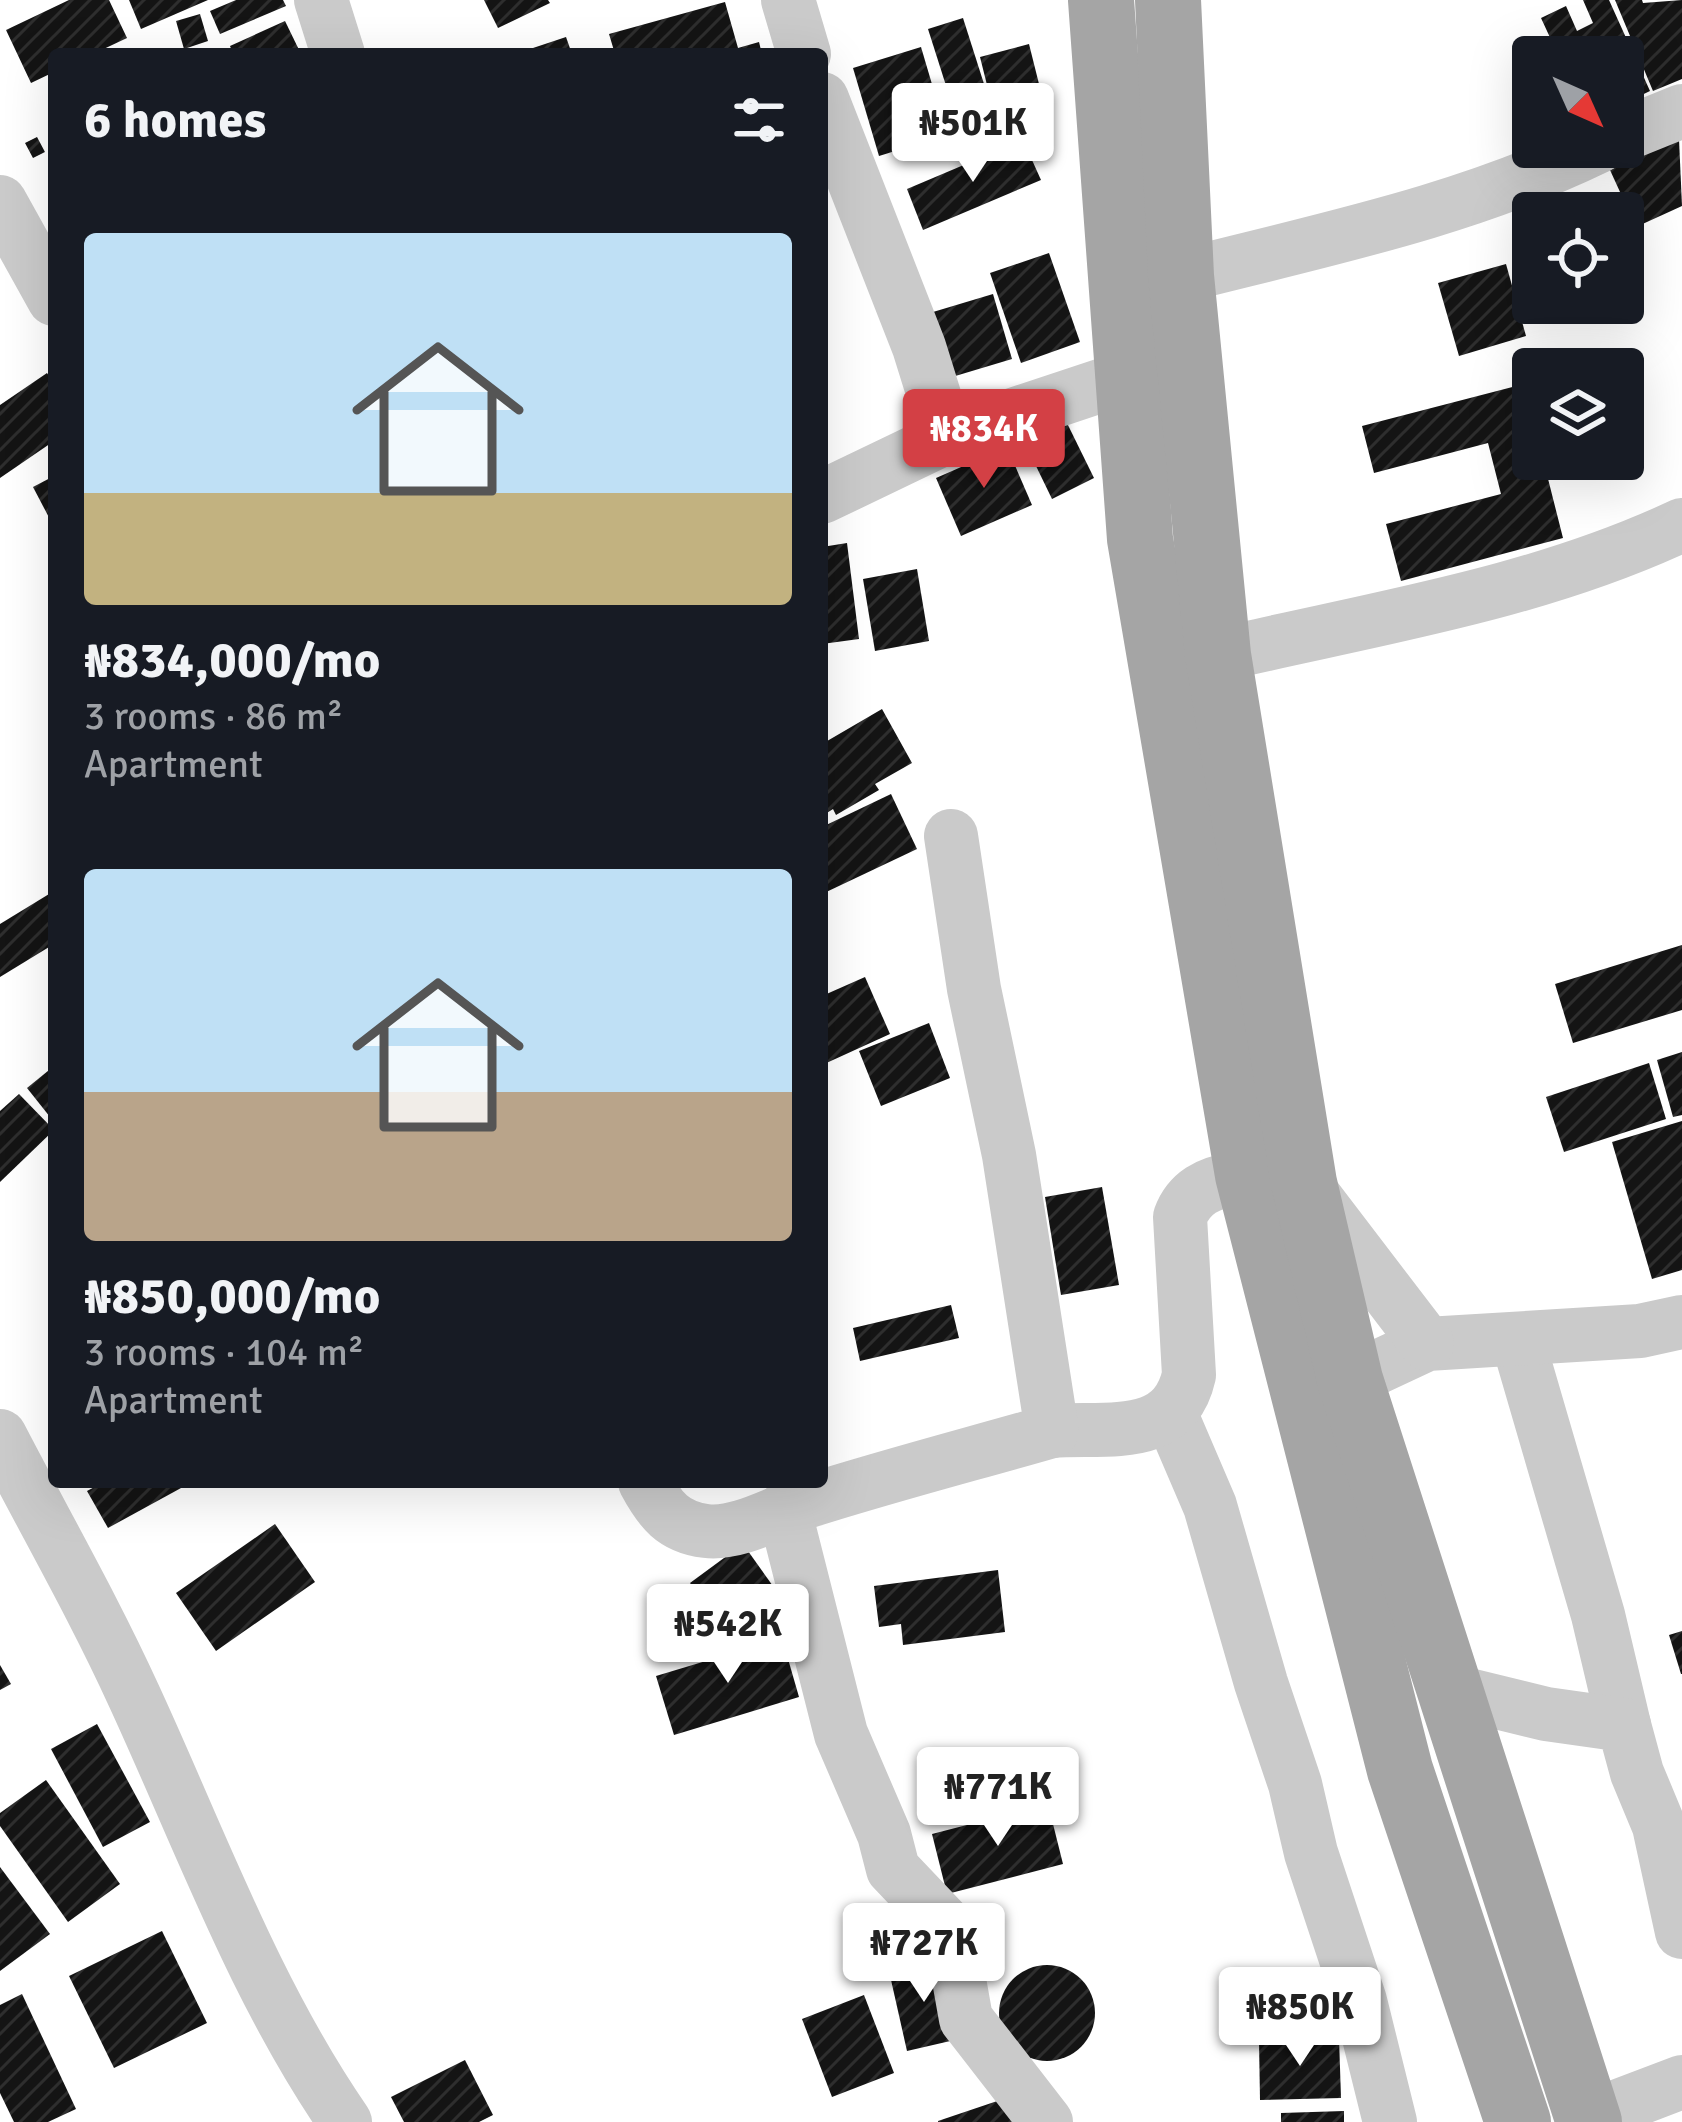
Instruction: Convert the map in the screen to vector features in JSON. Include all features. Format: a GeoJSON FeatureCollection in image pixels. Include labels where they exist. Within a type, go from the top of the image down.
{"type":"FeatureCollection","features":[{"type":"Feature","properties":{"kind":"main road"},"geometry":{"type":"LineString","coordinates":[[1101,0],[1141,539],[1400,1770],[1518,2122]]}},
{"type":"Feature","properties":{"kind":"main road"},"geometry":{"type":"LineString","coordinates":[[1168,0],[1181,276],[1276,1179],[1350,1380],[1588,2120]]}},
{"type":"Feature","properties":{"kind":"street"},"geometry":{"type":"LineString","coordinates":[[321,0],[336,48]]}},
{"type":"Feature","properties":{"kind":"street"},"geometry":{"type":"LineString","coordinates":[[788,0],[802,48]]}},
{"type":"Feature","properties":{"kind":"street"},"geometry":{"type":"LineString","coordinates":[[1644,127],[1682,111]]}},
{"type":"Feature","properties":{"kind":"street"},"geometry":{"type":"LineString","coordinates":[[828,114],[919,347],[947,437]]}},
{"type":"Feature","properties":{"kind":"street"},"geometry":{"type":"LineString","coordinates":[[1181,276],[1457,205],[1553,168]]}},
{"type":"Feature","properties":{"kind":"street"},"geometry":{"type":"LineString","coordinates":[[0,202],[48,288]]}},
{"type":"Feature","properties":{"kind":"street"},"geometry":{"type":"LineString","coordinates":[[828,494],[947,437],[1127,377]]}},
{"type":"Feature","properties":{"kind":"street"},"geometry":{"type":"LineString","coordinates":[[1218,655],[1535,583],[1613,557],[1682,525]]}},
{"type":"Feature","properties":{"kind":"street"},"geometry":{"type":"LineString","coordinates":[[951,836],[974,989],[1009,1154],[1052,1431]]}},
{"type":"Feature","properties":{"kind":"street"},"geometry":{"type":"LineString","coordinates":[[648,1488],[659,1508],[676,1524],[710,1532],[747,1525],[1052,1431],[1155,1424],[1171,1415],[1184,1397],[1190,1375],[1180,1217],[1186,1200],[1197,1191],[1276,1179],[1427,1344]]}},
{"type":"Feature","properties":{"kind":"street"},"geometry":{"type":"LineString","coordinates":[[1350,1380],[1427,1344],[1518,1341],[1682,1322]]}},
{"type":"Feature","properties":{"kind":"street"},"geometry":{"type":"LineString","coordinates":[[1518,1341],[1598,1615],[1637,1772],[1659,1826],[1682,1932]]}},
{"type":"Feature","properties":{"kind":"street"},"geometry":{"type":"LineString","coordinates":[[1171,1415],[1210,1506],[1295,1784],[1311,1853],[1360,2001],[1390,2122]]}},
{"type":"Feature","properties":{"kind":"street"},"geometry":{"type":"LineString","coordinates":[[0,1436],[132,1690],[263,1982],[316,2081],[345,2122]]}},
{"type":"Feature","properties":{"kind":"street"},"geometry":{"type":"LineString","coordinates":[[784,1510],[841,1733],[884,1834],[893,1869],[950,1929],[966,2019],[1046,2122]]}},
{"type":"Feature","properties":{"kind":"street"},"geometry":{"type":"LineString","coordinates":[[1452,1691],[1546,1714],[1624,1725]]}},
{"type":"Feature","properties":{"kind":"street"},"geometry":{"type":"LineString","coordinates":[[1588,2120],[1682,2082]]}},
{"type":"Feature","properties":{"kind":"building"},"geometry":{"type":"Polygon","coordinates":[[[69,0],[109,0],[127,38],[106,48],[48,48],[48,75],[31,83],[6,30],[69,0]]]}},
{"type":"Feature","properties":{"kind":"building"},"geometry":{"type":"Polygon","coordinates":[[[129,0],[208,0],[141,29],[129,0]]]}},
{"type":"Feature","properties":{"kind":"building"},"geometry":{"type":"Polygon","coordinates":[[[236,0],[283,0],[286,6],[220,34],[210,11],[236,0]]]}},
{"type":"Feature","properties":{"kind":"building"},"geometry":{"type":"Polygon","coordinates":[[[484,0],[548,0],[550,3],[498,28],[484,0]]]}},
{"type":"Feature","properties":{"kind":"building"},"geometry":{"type":"Polygon","coordinates":[[[1583,0],[1609,0],[1625,36],[1549,36],[1541,18],[1566,6],[1577,31],[1593,23],[1583,0]]]}},
{"type":"Feature","properties":{"kind":"building"},"geometry":{"type":"Polygon","coordinates":[[[1615,0],[1682,0],[1682,79],[1653,91],[1644,69],[1644,36],[1630,36],[1615,0]]]}},
{"type":"Feature","properties":{"kind":"building"},"geometry":{"type":"Polygon","coordinates":[[[725,2],[738,48],[613,48],[609,34],[725,2]]]}},
{"type":"Feature","properties":{"kind":"building"},"geometry":{"type":"Polygon","coordinates":[[[200,14],[208,41],[184,48],[176,21],[200,14]]]}},
{"type":"Feature","properties":{"kind":"building"},"geometry":{"type":"Polygon","coordinates":[[[963,18],[991,106],[956,117],[928,29],[963,18]]]}},
{"type":"Feature","properties":{"kind":"building"},"geometry":{"type":"Polygon","coordinates":[[[285,21],[298,48],[231,48],[285,21]]]}},
{"type":"Feature","properties":{"kind":"building"},"geometry":{"type":"Polygon","coordinates":[[[566,37],[570,48],[533,48],[566,37]]]}},
{"type":"Feature","properties":{"kind":"building"},"geometry":{"type":"Polygon","coordinates":[[[1029,44],[1048,120],[999,133],[980,57],[1029,44]]]}},
{"type":"Feature","properties":{"kind":"building"},"geometry":{"type":"Polygon","coordinates":[[[921,47],[947,135],[879,156],[853,68],[921,47]]]}},
{"type":"Feature","properties":{"kind":"building"},"geometry":{"type":"Polygon","coordinates":[[[37,137],[45,152],[33,158],[25,143],[37,137]]]}},
{"type":"Feature","properties":{"kind":"building"},"geometry":{"type":"Polygon","coordinates":[[[1679,139],[1682,206],[1644,223],[1644,192],[1620,192],[1610,170],[1644,168],[1644,155],[1679,139]]]}},
{"type":"Feature","properties":{"kind":"building"},"geometry":{"type":"Polygon","coordinates":[[[1023,140],[1041,180],[923,230],[907,189],[1023,140]]]}},
{"type":"Feature","properties":{"kind":"building"},"geometry":{"type":"Polygon","coordinates":[[[1049,253],[1080,342],[1021,363],[990,273],[1049,253]]]}},
{"type":"Feature","properties":{"kind":"building"},"geometry":{"type":"Polygon","coordinates":[[[1506,264],[1512,286],[1512,324],[1523,324],[1526,336],[1459,356],[1438,283],[1506,264]]]}},
{"type":"Feature","properties":{"kind":"building"},"geometry":{"type":"Polygon","coordinates":[[[993,294],[1012,359],[952,377],[933,312],[993,294]]]}},
{"type":"Feature","properties":{"kind":"building"},"geometry":{"type":"Polygon","coordinates":[[[48,374],[48,445],[0,478],[0,405],[48,374]]]}},
{"type":"Feature","properties":{"kind":"building"},"geometry":{"type":"Polygon","coordinates":[[[1512,387],[1512,480],[1548,480],[1563,538],[1401,581],[1386,524],[1501,494],[1488,443],[1374,473],[1362,426],[1512,387]]]}},
{"type":"Feature","properties":{"kind":"building"},"geometry":{"type":"Polygon","coordinates":[[[1064,417],[1094,478],[1052,499],[1022,437],[1064,417]]]}},
{"type":"Feature","properties":{"kind":"building"},"geometry":{"type":"Polygon","coordinates":[[[1007,447],[1032,505],[961,536],[936,478],[1007,447]]]}},
{"type":"Feature","properties":{"kind":"building"},"geometry":{"type":"Polygon","coordinates":[[[48,479],[48,516],[33,487],[48,479]]]}},
{"type":"Feature","properties":{"kind":"building"},"geometry":{"type":"Polygon","coordinates":[[[847,543],[859,639],[828,643],[828,546],[847,543]]]}},
{"type":"Feature","properties":{"kind":"building"},"geometry":{"type":"Polygon","coordinates":[[[917,569],[929,641],[875,651],[863,579],[917,569]]]}},
{"type":"Feature","properties":{"kind":"building"},"geometry":{"type":"Polygon","coordinates":[[[882,709],[912,763],[875,784],[879,790],[836,815],[833,809],[828,812],[828,740],[882,709]]]}},
{"type":"Feature","properties":{"kind":"building"},"geometry":{"type":"Polygon","coordinates":[[[891,794],[917,849],[828,891],[828,824],[891,794]]]}},
{"type":"Feature","properties":{"kind":"building"},"geometry":{"type":"Polygon","coordinates":[[[48,895],[48,948],[0,977],[0,924],[48,895]]]}},
{"type":"Feature","properties":{"kind":"building"},"geometry":{"type":"Polygon","coordinates":[[[1682,945],[1682,1010],[1573,1043],[1555,984],[1682,945]]]}},
{"type":"Feature","properties":{"kind":"building"},"geometry":{"type":"Polygon","coordinates":[[[865,977],[890,1034],[828,1062],[828,993],[865,977]]]}},
{"type":"Feature","properties":{"kind":"building"},"geometry":{"type":"Polygon","coordinates":[[[929,1023],[950,1078],[881,1106],[859,1051],[929,1023]]]}},
{"type":"Feature","properties":{"kind":"building"},"geometry":{"type":"Polygon","coordinates":[[[1682,1052],[1682,1115],[1673,1117],[1657,1060],[1682,1052]]]}},
{"type":"Feature","properties":{"kind":"building"},"geometry":{"type":"Polygon","coordinates":[[[1649,1063],[1666,1119],[1564,1152],[1546,1097],[1649,1063]]]}},
{"type":"Feature","properties":{"kind":"building"},"geometry":{"type":"Polygon","coordinates":[[[48,1071],[48,1114],[27,1088],[48,1071]]]}},
{"type":"Feature","properties":{"kind":"building"},"geometry":{"type":"Polygon","coordinates":[[[19,1094],[48,1124],[48,1136],[0,1182],[0,1111],[19,1094]]]}},
{"type":"Feature","properties":{"kind":"building"},"geometry":{"type":"Polygon","coordinates":[[[1682,1121],[1682,1270],[1652,1279],[1612,1142],[1682,1121]]]}},
{"type":"Feature","properties":{"kind":"building"},"geometry":{"type":"Polygon","coordinates":[[[1102,1187],[1119,1285],[1061,1295],[1045,1197],[1102,1187]]]}},
{"type":"Feature","properties":{"kind":"building"},"geometry":{"type":"Polygon","coordinates":[[[951,1305],[959,1338],[860,1361],[853,1328],[951,1305]]]}},
{"type":"Feature","properties":{"kind":"building"},"geometry":{"type":"Polygon","coordinates":[[[93,1488],[181,1488],[108,1528],[87,1491],[93,1488]]]}},
{"type":"Feature","properties":{"kind":"building"},"geometry":{"type":"Polygon","coordinates":[[[275,1524],[315,1582],[216,1651],[176,1593],[275,1524]]]}},
{"type":"Feature","properties":{"kind":"building"},"geometry":{"type":"Polygon","coordinates":[[[743,1544],[780,1596],[728,1635],[690,1583],[743,1544]]]}},
{"type":"Feature","properties":{"kind":"building"},"geometry":{"type":"Polygon","coordinates":[[[998,1570],[1005,1632],[903,1645],[901,1624],[879,1627],[874,1586],[998,1570]]]}},
{"type":"Feature","properties":{"kind":"building"},"geometry":{"type":"Polygon","coordinates":[[[1682,1631],[1682,1674],[1681,1674],[1669,1635],[1682,1631]]]}},
{"type":"Feature","properties":{"kind":"building"},"geometry":{"type":"Polygon","coordinates":[[[782,1638],[799,1697],[674,1735],[656,1676],[782,1638]]]}},
{"type":"Feature","properties":{"kind":"building"},"geometry":{"type":"Polygon","coordinates":[[[0,1665],[11,1684],[0,1690],[0,1665]]]}},
{"type":"Feature","properties":{"kind":"building"},"geometry":{"type":"Polygon","coordinates":[[[97,1724],[150,1822],[103,1847],[51,1749],[97,1724]]]}},
{"type":"Feature","properties":{"kind":"building"},"geometry":{"type":"Polygon","coordinates":[[[46,1780],[120,1884],[68,1922],[0,1826],[0,1813],[46,1780]]]}},
{"type":"Feature","properties":{"kind":"building"},"geometry":{"type":"Polygon","coordinates":[[[1048,1804],[1063,1864],[947,1894],[932,1834],[1048,1804]]]}},
{"type":"Feature","properties":{"kind":"building"},"geometry":{"type":"Polygon","coordinates":[[[0,1867],[50,1934],[0,1971],[0,1867]]]}},
{"type":"Feature","properties":{"kind":"building"},"geometry":{"type":"Polygon","coordinates":[[[162,1931],[207,2023],[114,2068],[69,1976],[162,1931]]]}},
{"type":"Feature","properties":{"kind":"building"},"geometry":{"type":"Polygon","coordinates":[[[941,1959],[959,2039],[907,2051],[889,1971],[941,1959]]]}},
{"type":"Feature","properties":{"kind":"building"},"geometry":{"type":"Polygon","coordinates":[[[1047,1965],[1081,1979],[1095,2013],[1081,2047],[1047,2061],[1013,2047],[999,2013],[1013,1979],[1047,1965]]]}},
{"type":"Feature","properties":{"kind":"building"},"geometry":{"type":"Polygon","coordinates":[[[22,1994],[76,2109],[48,2122],[14,2122],[0,2093],[0,2005],[22,1994]]]}},
{"type":"Feature","properties":{"kind":"building"},"geometry":{"type":"Polygon","coordinates":[[[864,1995],[894,2073],[832,2097],[802,2019],[864,1995]]]}},
{"type":"Feature","properties":{"kind":"building"},"geometry":{"type":"Polygon","coordinates":[[[1339,2038],[1341,2098],[1260,2100],[1259,2041],[1339,2038]]]}},
{"type":"Feature","properties":{"kind":"building"},"geometry":{"type":"Polygon","coordinates":[[[465,2060],[493,2115],[479,2122],[404,2122],[391,2097],[465,2060]]]}},
{"type":"Feature","properties":{"kind":"building"},"geometry":{"type":"Polygon","coordinates":[[[1018,2094],[1027,2122],[938,2122],[938,2121],[1018,2094]]]}},
{"type":"Feature","properties":{"kind":"building"},"geometry":{"type":"Polygon","coordinates":[[[1344,2111],[1344,2122],[1281,2122],[1281,2113],[1344,2111]]]}}]}
